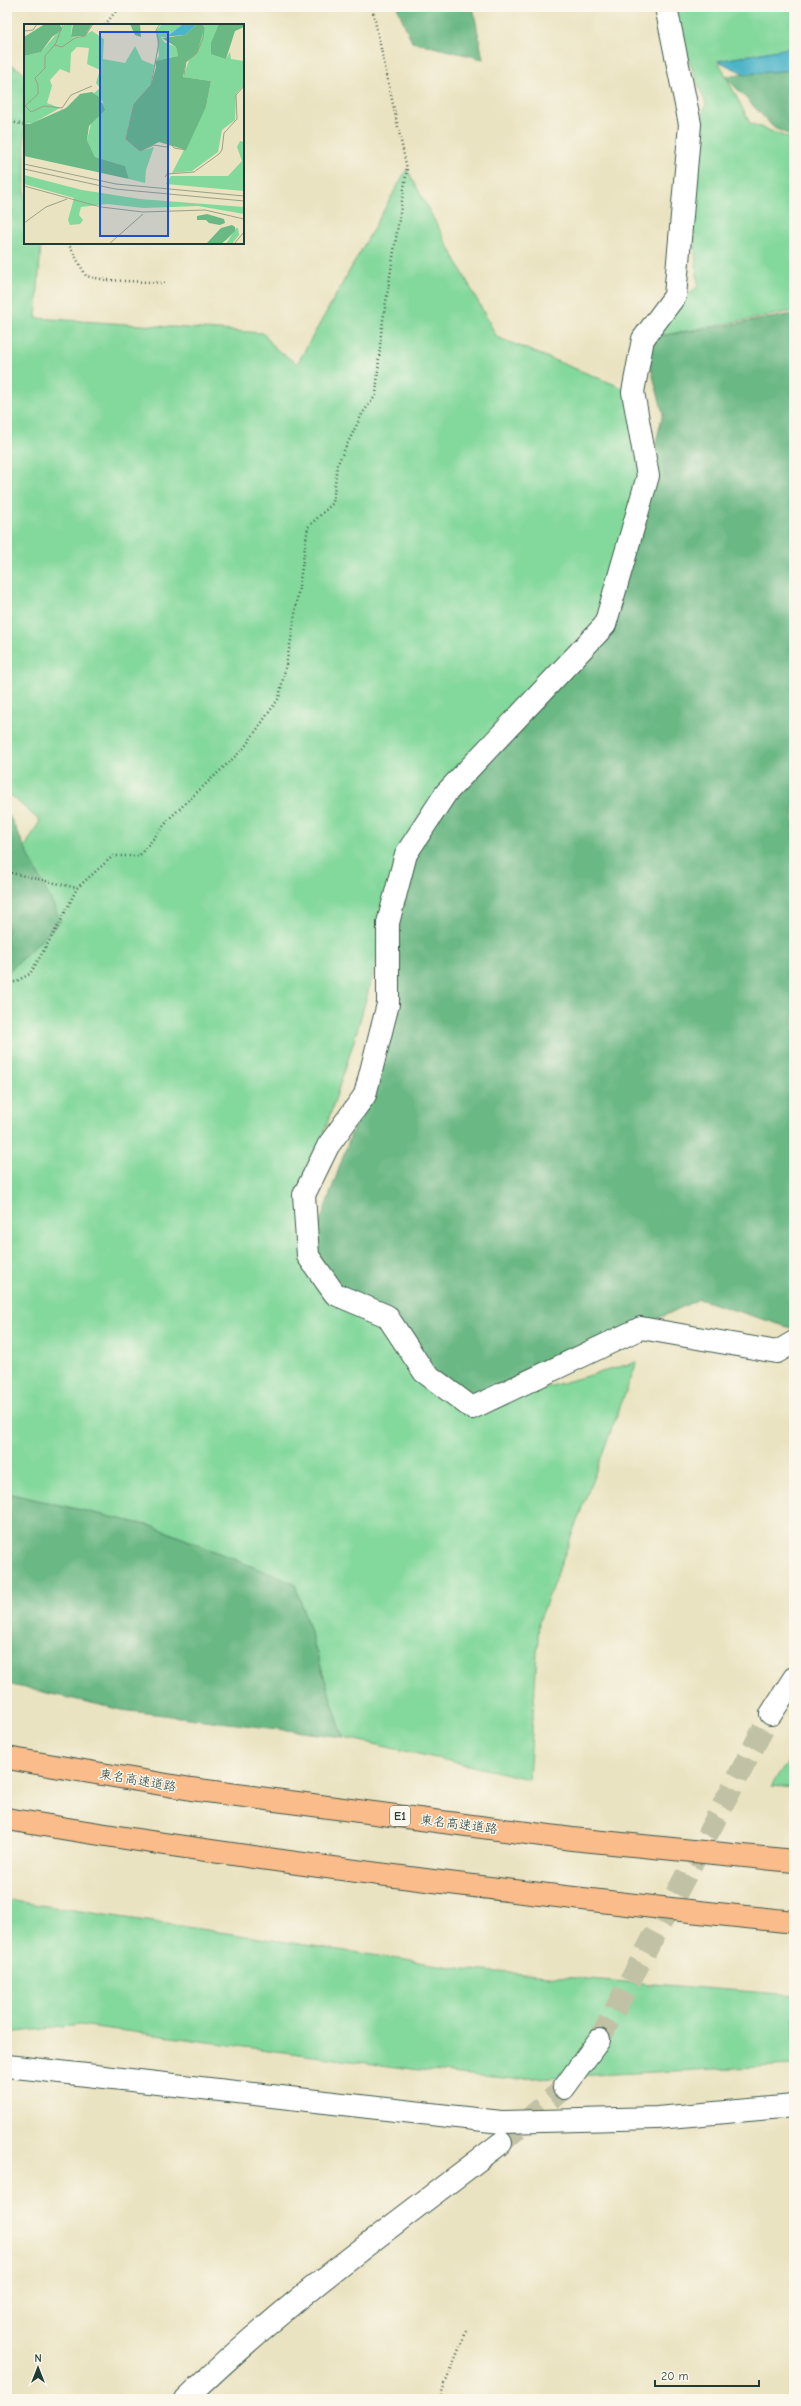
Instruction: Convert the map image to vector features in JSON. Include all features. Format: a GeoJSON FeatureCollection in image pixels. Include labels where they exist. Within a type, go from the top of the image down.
{"type":"FeatureCollection","features":[{"type":"Feature","properties":{"kind":"highway","name":"東名高速道路"},"geometry":{"type":"LineString","coordinates":[[7,1758],[222,1793],[572,1839],[794,1861]]}},
{"type":"Feature","properties":{"kind":"highway"},"geometry":{"type":"LineString","coordinates":[[7,1819],[182,1848],[504,1891],[794,1922]]}},
{"type":"Feature","properties":{"kind":"street"},"geometry":{"type":"LineString","coordinates":[[666,7],[690,124],[675,296],[643,339],[633,392],[648,476],[605,625],[446,793],[406,854],[388,923],[388,1004],[365,1095],[328,1146],[304,1195],[308,1256],[335,1294],[387,1316],[424,1372],[472,1408],[641,1328],[777,1352],[794,1342]]}},
{"type":"Feature","properties":{"kind":"street"},"geometry":{"type":"LineString","coordinates":[[771,1714],[794,1678]]}},
{"type":"Feature","properties":{"kind":"street"},"geometry":{"type":"LineString","coordinates":[[564,2088],[599,2040]]}},
{"type":"Feature","properties":{"kind":"street"},"geometry":{"type":"LineString","coordinates":[[7,2066],[501,2122],[657,2118],[794,2106]]}},
{"type":"Feature","properties":{"kind":"street"},"geometry":{"type":"LineString","coordinates":[[186,2399],[232,2354],[290,2306],[501,2143]]}},
{"type":"Feature","properties":{"kind":"path"},"geometry":{"type":"LineString","coordinates":[[106,24],[119,7]]}},
{"type":"Feature","properties":{"kind":"path"},"geometry":{"type":"LineString","coordinates":[[7,986],[30,974],[61,921],[77,888],[113,856],[139,856],[171,817],[244,748],[279,698],[292,640],[308,527],[333,503],[337,465],[362,414],[376,395],[381,333],[407,168],[372,7]]}},
{"type":"Feature","properties":{"kind":"path"},"geometry":{"type":"LineString","coordinates":[[7,121],[24,125]]}},
{"type":"Feature","properties":{"kind":"path"},"geometry":{"type":"LineString","coordinates":[[69,244],[86,276],[106,280],[167,283]]}},
{"type":"Feature","properties":{"kind":"path"},"geometry":{"type":"LineString","coordinates":[[7,872],[77,888]]}},
{"type":"Feature","properties":{"kind":"path"},"geometry":{"type":"LineString","coordinates":[[439,2399],[467,2329]]}},
{"type":"Feature","properties":{"kind":"green space"},"geometry":{"type":"Polygon","coordinates":[[[397,7],[473,7],[483,59],[412,42],[397,7]]]}},
{"type":"Feature","properties":{"kind":"green space"},"geometry":{"type":"Polygon","coordinates":[[[668,7],[794,7],[794,47],[718,61],[750,123],[794,140],[794,311],[643,339],[698,286],[687,156],[706,104],[668,7]]]}},
{"type":"Feature","properties":{"kind":"green space"},"geometry":{"type":"Polygon","coordinates":[[[7,62],[24,72],[24,244],[41,244],[36,318],[263,333],[276,349],[297,364],[407,169],[497,337],[633,392],[648,476],[587,644],[388,923],[354,1041],[304,1195],[359,1304],[472,1408],[637,1362],[539,1622],[529,1779],[343,1737],[295,1584],[155,1527],[7,1493],[7,878],[40,821],[7,792],[7,62]]]}},
{"type":"Feature","properties":{"kind":"green space"},"geometry":{"type":"Polygon","coordinates":[[[794,70],[794,137],[774,128],[725,76],[794,70]]]}},
{"type":"Feature","properties":{"kind":"green space"},"geometry":{"type":"Polygon","coordinates":[[[794,314],[794,1329],[699,1299],[472,1408],[308,1256],[365,1095],[406,854],[605,625],[648,476],[663,413],[643,339],[794,314]]]}},
{"type":"Feature","properties":{"kind":"green space"},"geometry":{"type":"Polygon","coordinates":[[[7,811],[61,921],[7,973],[7,811]]]}},
{"type":"Feature","properties":{"kind":"green space"},"geometry":{"type":"Polygon","coordinates":[[[7,1493],[155,1527],[295,1584],[343,1737],[122,1710],[7,1684],[7,1493]]]}},
{"type":"Feature","properties":{"kind":"green space"},"geometry":{"type":"Polygon","coordinates":[[[794,1753],[794,1788],[771,1786],[794,1753]]]}},
{"type":"Feature","properties":{"kind":"green space"},"geometry":{"type":"Polygon","coordinates":[[[7,1900],[472,1970],[794,1995],[794,2065],[514,2079],[419,2070],[80,2025],[7,2033],[7,1900]]]}},
{"type":"Feature","properties":{"kind":"water"},"geometry":{"type":"Polygon","coordinates":[[[794,47],[794,70],[745,74],[718,61],[794,47]]]}},
{"type":"Feature","properties":{"kind":"tunnel"},"geometry":{"type":"LineString","coordinates":[[599,2040],[771,1714]]}},
{"type":"Feature","properties":{"kind":"tunnel"},"geometry":{"type":"LineString","coordinates":[[501,2143],[564,2088]]}}]}
